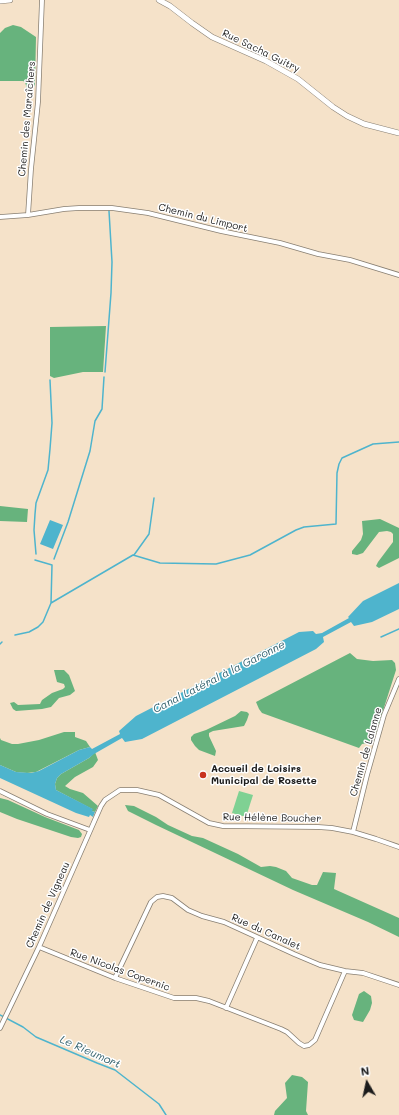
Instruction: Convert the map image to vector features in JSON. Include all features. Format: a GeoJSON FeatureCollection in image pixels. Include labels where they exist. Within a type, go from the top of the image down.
{"type":"FeatureCollection","features":[{"type":"Feature","properties":{"kind":"street"},"geometry":{"type":"LineString","coordinates":[[0,1],[10,0]]}},
{"type":"Feature","properties":{"kind":"street","name":"Chemin des Maraîchers"},"geometry":{"type":"LineString","coordinates":[[28,215],[38,102],[42,0]]}},
{"type":"Feature","properties":{"kind":"street","name":"Rue Sacha Guitry"},"geometry":{"type":"LineString","coordinates":[[159,0],[170,6],[212,37],[266,61],[298,79],[333,107],[347,116],[364,124],[399,134]]}},
{"type":"Feature","properties":{"kind":"street","name":"Chemin du Limport"},"geometry":{"type":"LineString","coordinates":[[0,217],[79,208],[112,208],[148,213],[221,231],[280,243],[318,254],[350,260],[399,275]]}},
{"type":"Feature","properties":{"kind":"street","name":"Chemin de Lalanne"},"geometry":{"type":"LineString","coordinates":[[352,832],[382,721],[399,679]]}},
{"type":"Feature","properties":{"kind":"street","name":"Rue Hélène Boucher"},"geometry":{"type":"LineString","coordinates":[[105,800],[120,790],[151,792],[209,823],[223,826],[332,828],[376,839],[399,848]]}},
{"type":"Feature","properties":{"kind":"street"},"geometry":{"type":"LineString","coordinates":[[0,792],[47,814],[90,830]]}},
{"type":"Feature","properties":{"kind":"street","name":"Chemin de Vigneau"},"geometry":{"type":"LineString","coordinates":[[0,1028],[39,947],[90,830],[105,800]]}},
{"type":"Feature","properties":{"kind":"street","name":"Rue du Canalet"},"geometry":{"type":"LineString","coordinates":[[115,978],[151,902],[157,897],[163,896],[172,898],[188,910],[207,918],[224,922],[320,965],[345,972],[363,973],[399,984]]}},
{"type":"Feature","properties":{"kind":"street"},"geometry":{"type":"LineString","coordinates":[[226,1008],[257,938]]}},
{"type":"Feature","properties":{"kind":"street","name":"Rue Nicolas Copernic"},"geometry":{"type":"LineString","coordinates":[[39,947],[115,978],[174,998],[203,999],[281,1029],[287,1032],[299,1043],[307,1046],[312,1044],[315,1040],[345,972]]}},
{"type":"Feature","properties":{"kind":"green space"},"geometry":{"type":"Polygon","coordinates":[[[13,25],[21,27],[36,37],[35,85],[33,89],[27,89],[25,82],[23,81],[0,81],[0,33],[5,28],[13,25]]]}},
{"type":"Feature","properties":{"kind":"green space"},"geometry":{"type":"Polygon","coordinates":[[[106,326],[103,372],[83,372],[54,378],[50,376],[50,327],[106,326]]]}},
{"type":"Feature","properties":{"kind":"green space"},"geometry":{"type":"Polygon","coordinates":[[[0,506],[28,509],[27,522],[0,521],[0,506]]]}},
{"type":"Feature","properties":{"kind":"green space"},"geometry":{"type":"Polygon","coordinates":[[[380,519],[399,528],[399,558],[379,568],[376,566],[378,562],[393,542],[393,534],[391,532],[379,532],[363,553],[357,555],[352,554],[352,551],[361,540],[363,534],[362,521],[380,519]]]}},
{"type":"Feature","properties":{"kind":"green space"},"geometry":{"type":"Polygon","coordinates":[[[350,653],[357,659],[373,661],[392,660],[395,663],[396,670],[373,742],[362,744],[359,748],[262,713],[259,709],[256,702],[350,653]]]}},
{"type":"Feature","properties":{"kind":"green space"},"geometry":{"type":"Polygon","coordinates":[[[54,670],[64,670],[69,675],[75,691],[70,695],[59,698],[51,707],[16,711],[13,709],[10,703],[14,702],[18,705],[40,704],[42,700],[52,693],[63,689],[65,687],[64,684],[57,682],[54,670]]]}},
{"type":"Feature","properties":{"kind":"green space"},"geometry":{"type":"Polygon","coordinates":[[[241,711],[249,714],[244,726],[209,733],[216,751],[215,756],[199,750],[191,740],[191,737],[194,734],[235,716],[241,711]]]}},
{"type":"Feature","properties":{"kind":"green space"},"geometry":{"type":"Polygon","coordinates":[[[64,732],[75,732],[75,737],[86,741],[90,747],[79,750],[36,772],[16,772],[0,765],[0,738],[1,740],[12,744],[18,744],[39,740],[64,732]]]}},
{"type":"Feature","properties":{"kind":"green space"},"geometry":{"type":"Polygon","coordinates":[[[95,752],[98,760],[93,767],[75,777],[65,786],[83,793],[98,806],[95,812],[56,790],[55,784],[57,778],[61,774],[89,758],[95,752]]]}},
{"type":"Feature","properties":{"kind":"green space"},"geometry":{"type":"Polygon","coordinates":[[[239,791],[253,795],[246,817],[232,813],[239,791]]]}},
{"type":"Feature","properties":{"kind":"green space"},"geometry":{"type":"Polygon","coordinates":[[[0,798],[79,830],[82,834],[81,837],[71,837],[0,812],[0,798]]]}},
{"type":"Feature","properties":{"kind":"green space"},"geometry":{"type":"Polygon","coordinates":[[[125,805],[134,806],[168,825],[192,836],[203,838],[238,854],[261,867],[276,867],[286,871],[292,878],[312,885],[317,885],[323,872],[336,873],[334,889],[399,918],[399,937],[293,890],[156,825],[128,811],[125,805]]]}},
{"type":"Feature","properties":{"kind":"green space"},"geometry":{"type":"Polygon","coordinates":[[[364,991],[371,996],[372,1003],[363,1022],[354,1020],[352,1015],[359,994],[364,991]]]}},
{"type":"Feature","properties":{"kind":"green space"},"geometry":{"type":"Polygon","coordinates":[[[292,1075],[302,1077],[308,1082],[306,1111],[308,1115],[274,1115],[275,1111],[287,1098],[285,1083],[292,1075]]]}},
{"type":"Feature","properties":{"kind":"water"},"geometry":{"type":"Polygon","coordinates":[[[50,520],[63,525],[53,549],[40,544],[50,520]]]}},
{"type":"Feature","properties":{"kind":"water","name":"Canal Latéral à la Garonne"},"geometry":{"type":"Polygon","coordinates":[[[399,583],[399,609],[372,622],[354,626],[351,622],[323,637],[324,642],[316,649],[142,739],[125,742],[122,738],[61,774],[57,778],[55,784],[56,790],[93,809],[92,811],[95,812],[93,817],[90,815],[89,817],[76,813],[0,778],[0,765],[16,772],[31,773],[39,771],[79,750],[90,747],[92,749],[120,734],[119,731],[136,716],[299,632],[313,631],[316,634],[322,633],[349,618],[348,617],[363,601],[399,583]]]}},
{"type":"Feature","properties":{"kind":"waterway"},"geometry":{"type":"LineString","coordinates":[[105,372],[112,262],[109,211]]}},
{"type":"Feature","properties":{"kind":"waterway"},"geometry":{"type":"LineString","coordinates":[[54,559],[68,522],[90,451],[95,421],[102,409],[104,377]]}},
{"type":"Feature","properties":{"kind":"waterway"},"geometry":{"type":"LineString","coordinates":[[36,554],[34,530],[36,503],[48,470],[50,449],[52,423],[50,380]]}},
{"type":"Feature","properties":{"kind":"waterway"},"geometry":{"type":"LineString","coordinates":[[15,635],[29,632],[38,627],[43,622],[51,603],[133,555],[160,563],[216,564],[250,555],[304,527],[336,524],[337,473],[342,458],[373,444],[399,442]]}},
{"type":"Feature","properties":{"kind":"waterway"},"geometry":{"type":"LineString","coordinates":[[134,555],[149,534],[154,498]]}},
{"type":"Feature","properties":{"kind":"waterway"},"geometry":{"type":"LineString","coordinates":[[35,560],[52,565],[51,603]]}},
{"type":"Feature","properties":{"kind":"waterway"},"geometry":{"type":"LineString","coordinates":[[381,637],[399,629]]}},
{"type":"Feature","properties":{"kind":"waterway","name":"Le Rieumort"},"geometry":{"type":"LineString","coordinates":[[0,1015],[23,1027],[36,1037],[115,1070],[159,1104],[166,1115]]}},
{"type":"Feature","properties":{"kind":"place","name":"Accueil de Loisirs Municipal de Rosette"},"geometry":{"type":"Point","coordinates":[203,775]}}]}
